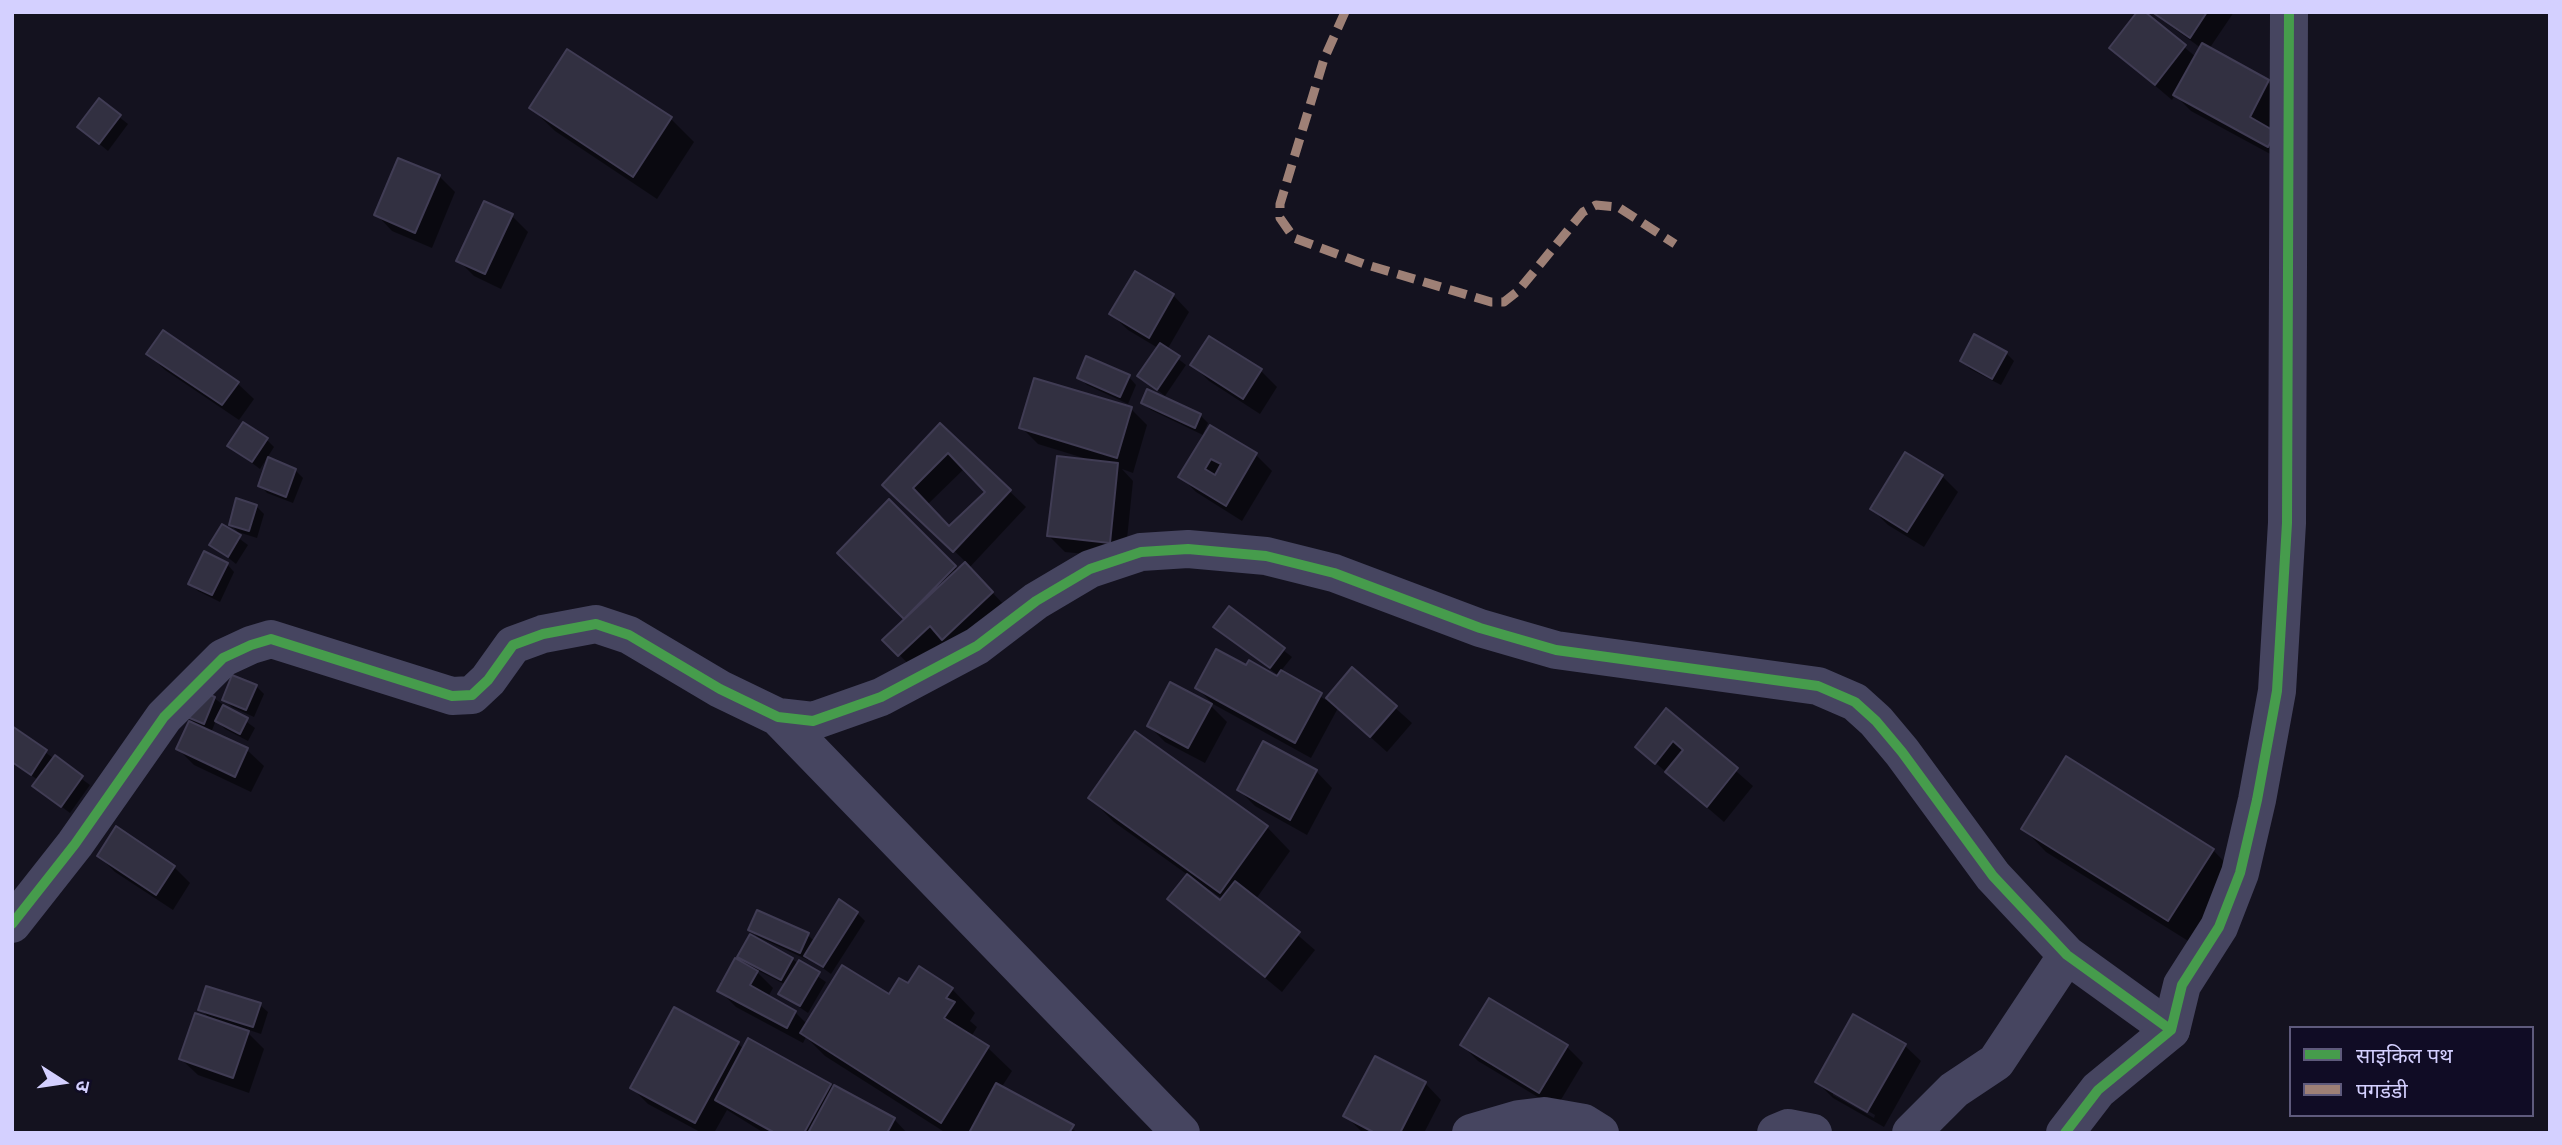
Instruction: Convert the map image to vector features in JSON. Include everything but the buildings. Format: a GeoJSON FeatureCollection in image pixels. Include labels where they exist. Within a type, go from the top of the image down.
{"type":"FeatureCollection","features":[{"type":"Feature","properties":{"kind":"street"},"geometry":{"type":"LineString","coordinates":[[2065,1133],[2098,1090],[2171,1030],[2182,985],[2219,927],[2240,873],[2277,691],[2287,523],[2289,12]]}},
{"type":"Feature","properties":{"kind":"street"},"geometry":{"type":"LineString","coordinates":[[12,923],[75,844],[164,717],[223,658],[271,639],[452,696],[472,695],[488,680],[513,645],[543,634],[596,624],[629,635],[720,689],[778,717],[798,721],[828,718],[881,696],[976,646],[1036,601],[1090,569],[1141,552],[1188,549],[1266,556],[1334,573],[1480,628],[1556,650],[1818,686],[1855,702],[1876,721],[1902,752],[1993,876],[2067,954],[2171,1030]]}},
{"type":"Feature","properties":{"kind":"street"},"geometry":{"type":"LineString","coordinates":[[778,717],[1181,1133]]}},
{"type":"Feature","properties":{"kind":"street"},"geometry":{"type":"LineString","coordinates":[[1911,1133],[1954,1090],[1996,1062],[2067,954]]}},
{"type":"Feature","properties":{"kind":"street"},"geometry":{"type":"LineString","coordinates":[[1471,1133],[1519,1119],[1544,1116],[1584,1123],[1600,1133]]}},
{"type":"Feature","properties":{"kind":"street"},"geometry":{"type":"LineString","coordinates":[[1776,1133],[1788,1128],[1813,1133]]}},
{"type":"Feature","properties":{"kind":"marked path"},"geometry":{"type":"LineString","coordinates":[[1345,12],[1324,59],[1280,204],[1280,218],[1294,238],[1364,264],[1491,302],[1504,302],[1518,291],[1583,212],[1596,205],[1618,207],[1675,244]]}},
{"type":"Feature","properties":{"kind":"cycle path"},"geometry":{"type":"LineString","coordinates":[[2065,1133],[2098,1090],[2171,1030],[2182,985],[2219,927],[2240,873],[2257,800],[2277,691],[2287,523],[2289,12]]}},
{"type":"Feature","properties":{"kind":"cycle path"},"geometry":{"type":"LineString","coordinates":[[12,924],[75,844],[164,717],[223,658],[251,645],[271,639],[452,696],[472,695],[488,680],[513,645],[543,634],[596,624],[629,635],[720,689],[778,717],[813,721],[881,697],[977,646],[1036,601],[1090,569],[1141,552],[1188,549],[1266,556],[1334,573],[1480,628],[1556,650],[1818,686],[1855,702],[1876,721],[1902,752],[1993,876],[2067,955],[2171,1030]]}}]}
